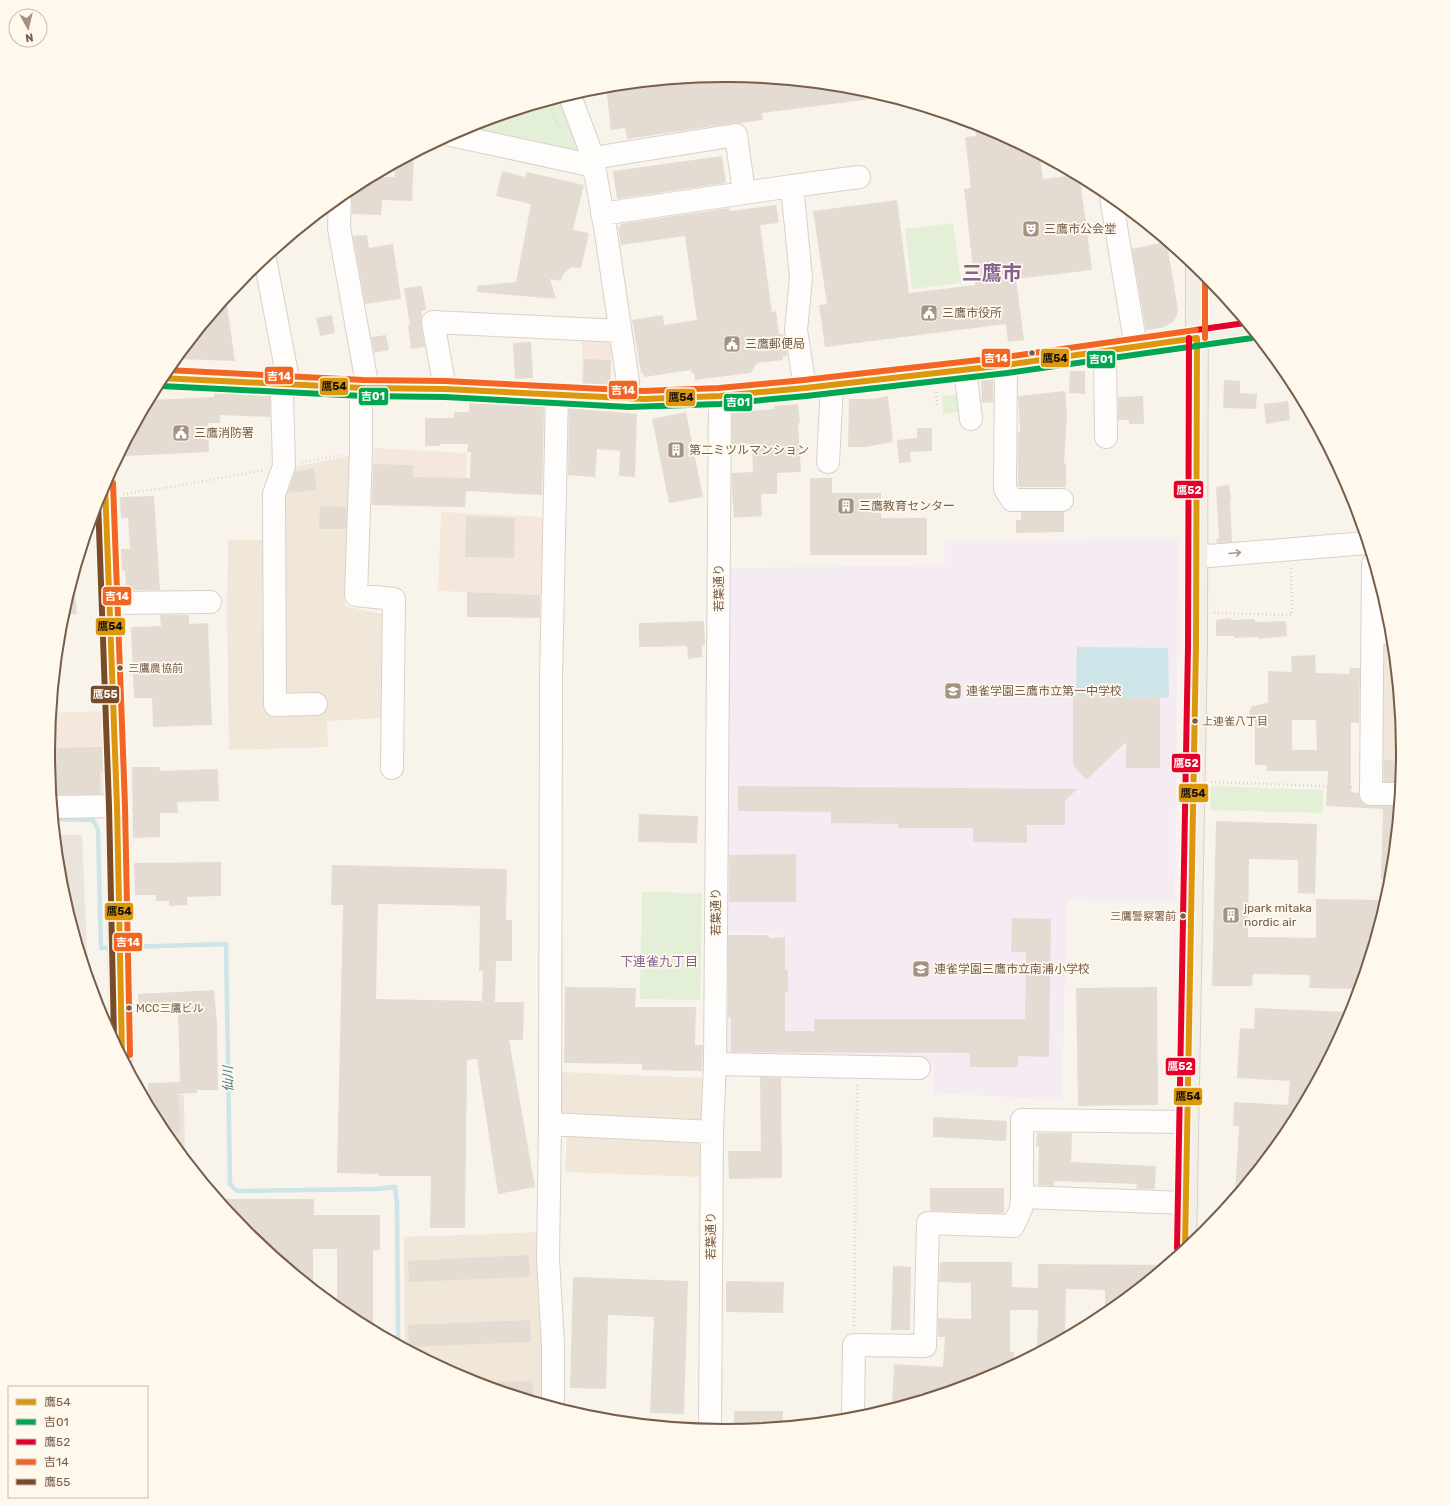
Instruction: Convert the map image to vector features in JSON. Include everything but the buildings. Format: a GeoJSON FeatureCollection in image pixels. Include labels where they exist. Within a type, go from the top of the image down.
{"type":"FeatureCollection","features":[{"type":"Feature","properties":{"kind":"main road"},"geometry":{"type":"LineString","coordinates":[[1185,1241],[1194,782],[1197,276]]}},
{"type":"Feature","properties":{"kind":"main road"},"geometry":{"type":"LineString","coordinates":[[171,375],[285,384],[363,388],[445,389],[629,399],[720,396],[805,388],[1006,365],[1246,331]]}},
{"type":"Feature","properties":{"kind":"street"},"geometry":{"type":"LineString","coordinates":[[572,100],[593,162],[620,330],[629,399]]}},
{"type":"Feature","properties":{"kind":"street"},"geometry":{"type":"LineString","coordinates":[[462,137],[593,162],[736,135],[744,193]]}},
{"type":"Feature","properties":{"kind":"street"},"geometry":{"type":"LineString","coordinates":[[602,214],[859,177]]}},
{"type":"Feature","properties":{"kind":"street"},"geometry":{"type":"LineString","coordinates":[[792,186],[801,278],[796,330],[805,388]]}},
{"type":"Feature","properties":{"kind":"street"},"geometry":{"type":"LineString","coordinates":[[340,205],[339,228],[366,378],[361,398],[356,596],[394,599],[392,768]]}},
{"type":"Feature","properties":{"kind":"street"},"geometry":{"type":"LineString","coordinates":[[1112,205],[1136,347]]}},
{"type":"Feature","properties":{"kind":"street"},"geometry":{"type":"LineString","coordinates":[[266,265],[287,374],[282,395],[284,466],[274,494],[275,705],[316,704]]}},
{"type":"Feature","properties":{"kind":"street"},"geometry":{"type":"LineString","coordinates":[[445,389],[433,322],[620,330]]}},
{"type":"Feature","properties":{"kind":"street"},"geometry":{"type":"LineString","coordinates":[[1105,351],[1106,437]]}},
{"type":"Feature","properties":{"kind":"street"},"geometry":{"type":"LineString","coordinates":[[1006,365],[1005,489],[1012,500],[1062,500]]}},
{"type":"Feature","properties":{"kind":"street"},"geometry":{"type":"LineString","coordinates":[[965,369],[971,419]]}},
{"type":"Feature","properties":{"kind":"street"},"geometry":{"type":"LineString","coordinates":[[828,462],[832,385]]}},
{"type":"Feature","properties":{"kind":"street"},"geometry":{"type":"LineString","coordinates":[[553,1401],[553,1345],[548,1259],[550,1124],[550,681],[557,394]]}},
{"type":"Feature","properties":{"kind":"street","name":"若葉通り"},"geometry":{"type":"LineString","coordinates":[[710,1423],[712,1132],[715,1064],[720,396]]}},
{"type":"Feature","properties":{"kind":"street"},"geometry":{"type":"LineString","coordinates":[[104,503],[110,603],[117,806],[122,1045]]}},
{"type":"Feature","properties":{"kind":"street"},"geometry":{"type":"LineString","coordinates":[[1196,552],[1209,556],[1362,542]]}},
{"type":"Feature","properties":{"kind":"street"},"geometry":{"type":"LineString","coordinates":[[1377,598],[1382,633],[1371,794],[1395,794]]}},
{"type":"Feature","properties":{"kind":"street"},"geometry":{"type":"LineString","coordinates":[[110,603],[210,602]]}},
{"type":"Feature","properties":{"kind":"street"},"geometry":{"type":"LineString","coordinates":[[57,807],[117,806]]}},
{"type":"Feature","properties":{"kind":"street"},"geometry":{"type":"LineString","coordinates":[[715,1064],[919,1068]]}},
{"type":"Feature","properties":{"kind":"street"},"geometry":{"type":"LineString","coordinates":[[853,1411],[854,1345],[925,1346],[928,1223],[1013,1226],[1021,1209],[1022,1198],[1022,1120],[1187,1122]]}},
{"type":"Feature","properties":{"kind":"street"},"geometry":{"type":"LineString","coordinates":[[550,1124],[712,1132]]}},
{"type":"Feature","properties":{"kind":"street"},"geometry":{"type":"LineString","coordinates":[[1022,1198],[1186,1203]]}},
{"type":"Feature","properties":{"kind":"path"},"geometry":{"type":"LineString","coordinates":[[935,387],[938,405]]}},
{"type":"Feature","properties":{"kind":"path"},"geometry":{"type":"LineString","coordinates":[[108,493],[177,486],[360,452]]}},
{"type":"Feature","properties":{"kind":"path"},"geometry":{"type":"LineString","coordinates":[[1210,613],[1292,615],[1291,549]]}},
{"type":"Feature","properties":{"kind":"path"},"geometry":{"type":"LineString","coordinates":[[1194,782],[1371,787]]}},
{"type":"Feature","properties":{"kind":"path"},"geometry":{"type":"LineString","coordinates":[[854,1345],[857,1066]]}},
{"type":"Feature","properties":{"kind":"shaded area"},"geometry":{"type":"Polygon","coordinates":[[[582,336],[612,337],[611,386],[582,385],[582,336]]]}},
{"type":"Feature","properties":{"kind":"shaded area"},"geometry":{"type":"Polygon","coordinates":[[[374,448],[467,453],[465,507],[372,505],[374,448]]]}},
{"type":"Feature","properties":{"kind":"shaded area"},"geometry":{"type":"Polygon","coordinates":[[[354,455],[345,606],[387,615],[386,718],[327,721],[328,747],[229,750],[227,611],[228,540],[276,540],[288,468],[354,455]]]}},
{"type":"Feature","properties":{"kind":"shaded area"},"geometry":{"type":"Polygon","coordinates":[[[441,512],[544,517],[542,595],[438,591],[441,512]]]}},
{"type":"Feature","properties":{"kind":"shaded area","name":"連雀学園三鷹市立第一中学校"},"geometry":{"type":"Polygon","coordinates":[[[1178,539],[1175,901],[1067,900],[1062,1100],[934,1093],[933,1065],[857,1066],[725,1061],[725,1005],[777,1007],[778,934],[725,932],[730,568],[945,565],[944,541],[1178,539]]]}},
{"type":"Feature","properties":{"kind":"shaded area"},"geometry":{"type":"Polygon","coordinates":[[[1376,592],[1383,622],[1390,665],[1395,709],[1396,753],[1395,788],[1375,787],[1376,592]]]}},
{"type":"Feature","properties":{"kind":"shaded area"},"geometry":{"type":"Polygon","coordinates":[[[103,711],[108,801],[57,803],[55,753],[56,713],[103,711]]]}},
{"type":"Feature","properties":{"kind":"shaded area"},"geometry":{"type":"Polygon","coordinates":[[[60,835],[82,835],[87,957],[78,927],[68,884],[60,835]]]}},
{"type":"Feature","properties":{"kind":"shaded area"},"geometry":{"type":"Polygon","coordinates":[[[561,1072],[704,1078],[702,1126],[559,1121],[561,1072]]]}},
{"type":"Feature","properties":{"kind":"shaded area"},"geometry":{"type":"Polygon","coordinates":[[[184,1095],[185,1149],[168,1126],[150,1097],[184,1095]]]}},
{"type":"Feature","properties":{"kind":"shaded area"},"geometry":{"type":"Polygon","coordinates":[[[567,1131],[703,1136],[701,1177],[565,1172],[567,1131]]]}},
{"type":"Feature","properties":{"kind":"shaded area"},"geometry":{"type":"Polygon","coordinates":[[[541,1232],[547,1399],[510,1388],[469,1372],[405,1342],[404,1237],[541,1232]]]}},
{"type":"Feature","properties":{"kind":"green space"},"geometry":{"type":"Polygon","coordinates":[[[561,103],[579,153],[467,135],[510,118],[561,103]]]}},
{"type":"Feature","properties":{"kind":"green space"},"geometry":{"type":"Polygon","coordinates":[[[953,223],[961,283],[912,289],[905,229],[953,223]]]}},
{"type":"Feature","properties":{"kind":"green space"},"geometry":{"type":"Polygon","coordinates":[[[962,394],[961,411],[943,414],[942,396],[962,394]]]}},
{"type":"Feature","properties":{"kind":"green space"},"geometry":{"type":"Polygon","coordinates":[[[1211,786],[1323,790],[1323,813],[1210,810],[1211,786]]]}},
{"type":"Feature","properties":{"kind":"green space"},"geometry":{"type":"Polygon","coordinates":[[[642,892],[702,893],[700,1000],[640,999],[642,892]]]}},
{"type":"Feature","properties":{"kind":"water"},"geometry":{"type":"Polygon","coordinates":[[[1077,647],[1168,648],[1169,697],[1076,696],[1077,647]]]}},
{"type":"Feature","properties":{"kind":"waterway","name":"仙川"},"geometry":{"type":"LineString","coordinates":[[59,819],[93,820],[98,830],[101,948],[113,948]]}},
{"type":"Feature","properties":{"kind":"waterway","name":"仙川"},"geometry":{"type":"LineString","coordinates":[[125,947],[226,944],[230,1184],[237,1191],[374,1189],[395,1187],[397,1203],[398,1338]]}},
{"type":"Feature","properties":{"kind":"transit line","name":"吉14"},"geometry":{"type":"LineString","coordinates":[[1205,284],[1205,338]]}},
{"type":"Feature","properties":{"kind":"transit line","name":"鷹52"},"geometry":{"type":"LineString","coordinates":[[1196,330],[1240,324]]}},
{"type":"Feature","properties":{"kind":"transit line","name":"吉14"},"geometry":{"type":"LineString","coordinates":[[175,370],[363,380],[445,381],[644,391],[719,388],[804,380],[1005,357],[1196,330]]}},
{"type":"Feature","properties":{"kind":"transit line","name":"鷹52"},"geometry":{"type":"LineString","coordinates":[[1177,1248],[1188,646],[1189,338]]}},
{"type":"Feature","properties":{"kind":"transit line","name":"鷹54"},"geometry":{"type":"LineString","coordinates":[[169,378],[363,388],[445,389],[644,399],[720,396],[805,388],[1006,365],[1197,338]]}},
{"type":"Feature","properties":{"kind":"transit line","name":"鷹54"},"geometry":{"type":"LineString","coordinates":[[1185,1241],[1196,646],[1197,338]]}},
{"type":"Feature","properties":{"kind":"transit line","name":"吉01"},"geometry":{"type":"LineString","coordinates":[[164,386],[363,396],[445,397],[629,407],[720,404],[806,396],[1007,373],[1251,338]]}},
{"type":"Feature","properties":{"kind":"transit line","name":"吉14"},"geometry":{"type":"LineString","coordinates":[[113,483],[125,806],[130,1055]]}},
{"type":"Feature","properties":{"kind":"transit line","name":"鷹54"},"geometry":{"type":"LineString","coordinates":[[105,497],[117,806],[122,1045]]}},
{"type":"Feature","properties":{"kind":"transit line","name":"鷹55"},"geometry":{"type":"LineString","coordinates":[[99,516],[109,806],[114,1027]]}},
{"type":"Feature","properties":{"kind":"place","name":"三鷹市公会堂"},"geometry":{"type":"Point","coordinates":[1031,229]}},
{"type":"Feature","properties":{"kind":"place","name":"三鷹市役所"},"geometry":{"type":"Point","coordinates":[929,313]}},
{"type":"Feature","properties":{"kind":"place","name":"三鷹郵便局"},"geometry":{"type":"Point","coordinates":[732,344]}},
{"type":"Feature","properties":{"kind":"place","name":"三鷹消防署"},"geometry":{"type":"Point","coordinates":[181,433]}},
{"type":"Feature","properties":{"kind":"place","name":"第二ミツルマンション"},"geometry":{"type":"Point","coordinates":[676,450]}},
{"type":"Feature","properties":{"kind":"place","name":"三鷹教育センター"},"geometry":{"type":"Point","coordinates":[846,506]}},
{"type":"Feature","properties":{"kind":"place","name":"三鷹農協前"},"geometry":{"type":"Point","coordinates":[120,668]}},
{"type":"Feature","properties":{"kind":"place","name":"連雀学園三鷹市立第一中学校"},"geometry":{"type":"Point","coordinates":[953,691]}},
{"type":"Feature","properties":{"kind":"place","name":"上連雀八丁目"},"geometry":{"type":"Point","coordinates":[1195,721]}},
{"type":"Feature","properties":{"kind":"place","name":"jpark mitaka nordic air"},"geometry":{"type":"Point","coordinates":[1231,915]}},
{"type":"Feature","properties":{"kind":"place","name":"三鷹警察署前"},"geometry":{"type":"Point","coordinates":[1183,916]}},
{"type":"Feature","properties":{"kind":"place","name":"連雀学園三鷹市立南浦小学校"},"geometry":{"type":"Point","coordinates":[921,969]}},
{"type":"Feature","properties":{"kind":"place","name":"MCC三鷹ビル"},"geometry":{"type":"Point","coordinates":[129,1008]}},
{"type":"Feature","properties":{"kind":"district","name":"三鷹市"},"geometry":{"type":"Point","coordinates":[992,273]}},
{"type":"Feature","properties":{"kind":"district","name":"下連雀九丁目"},"geometry":{"type":"Point","coordinates":[659,961]}}]}
